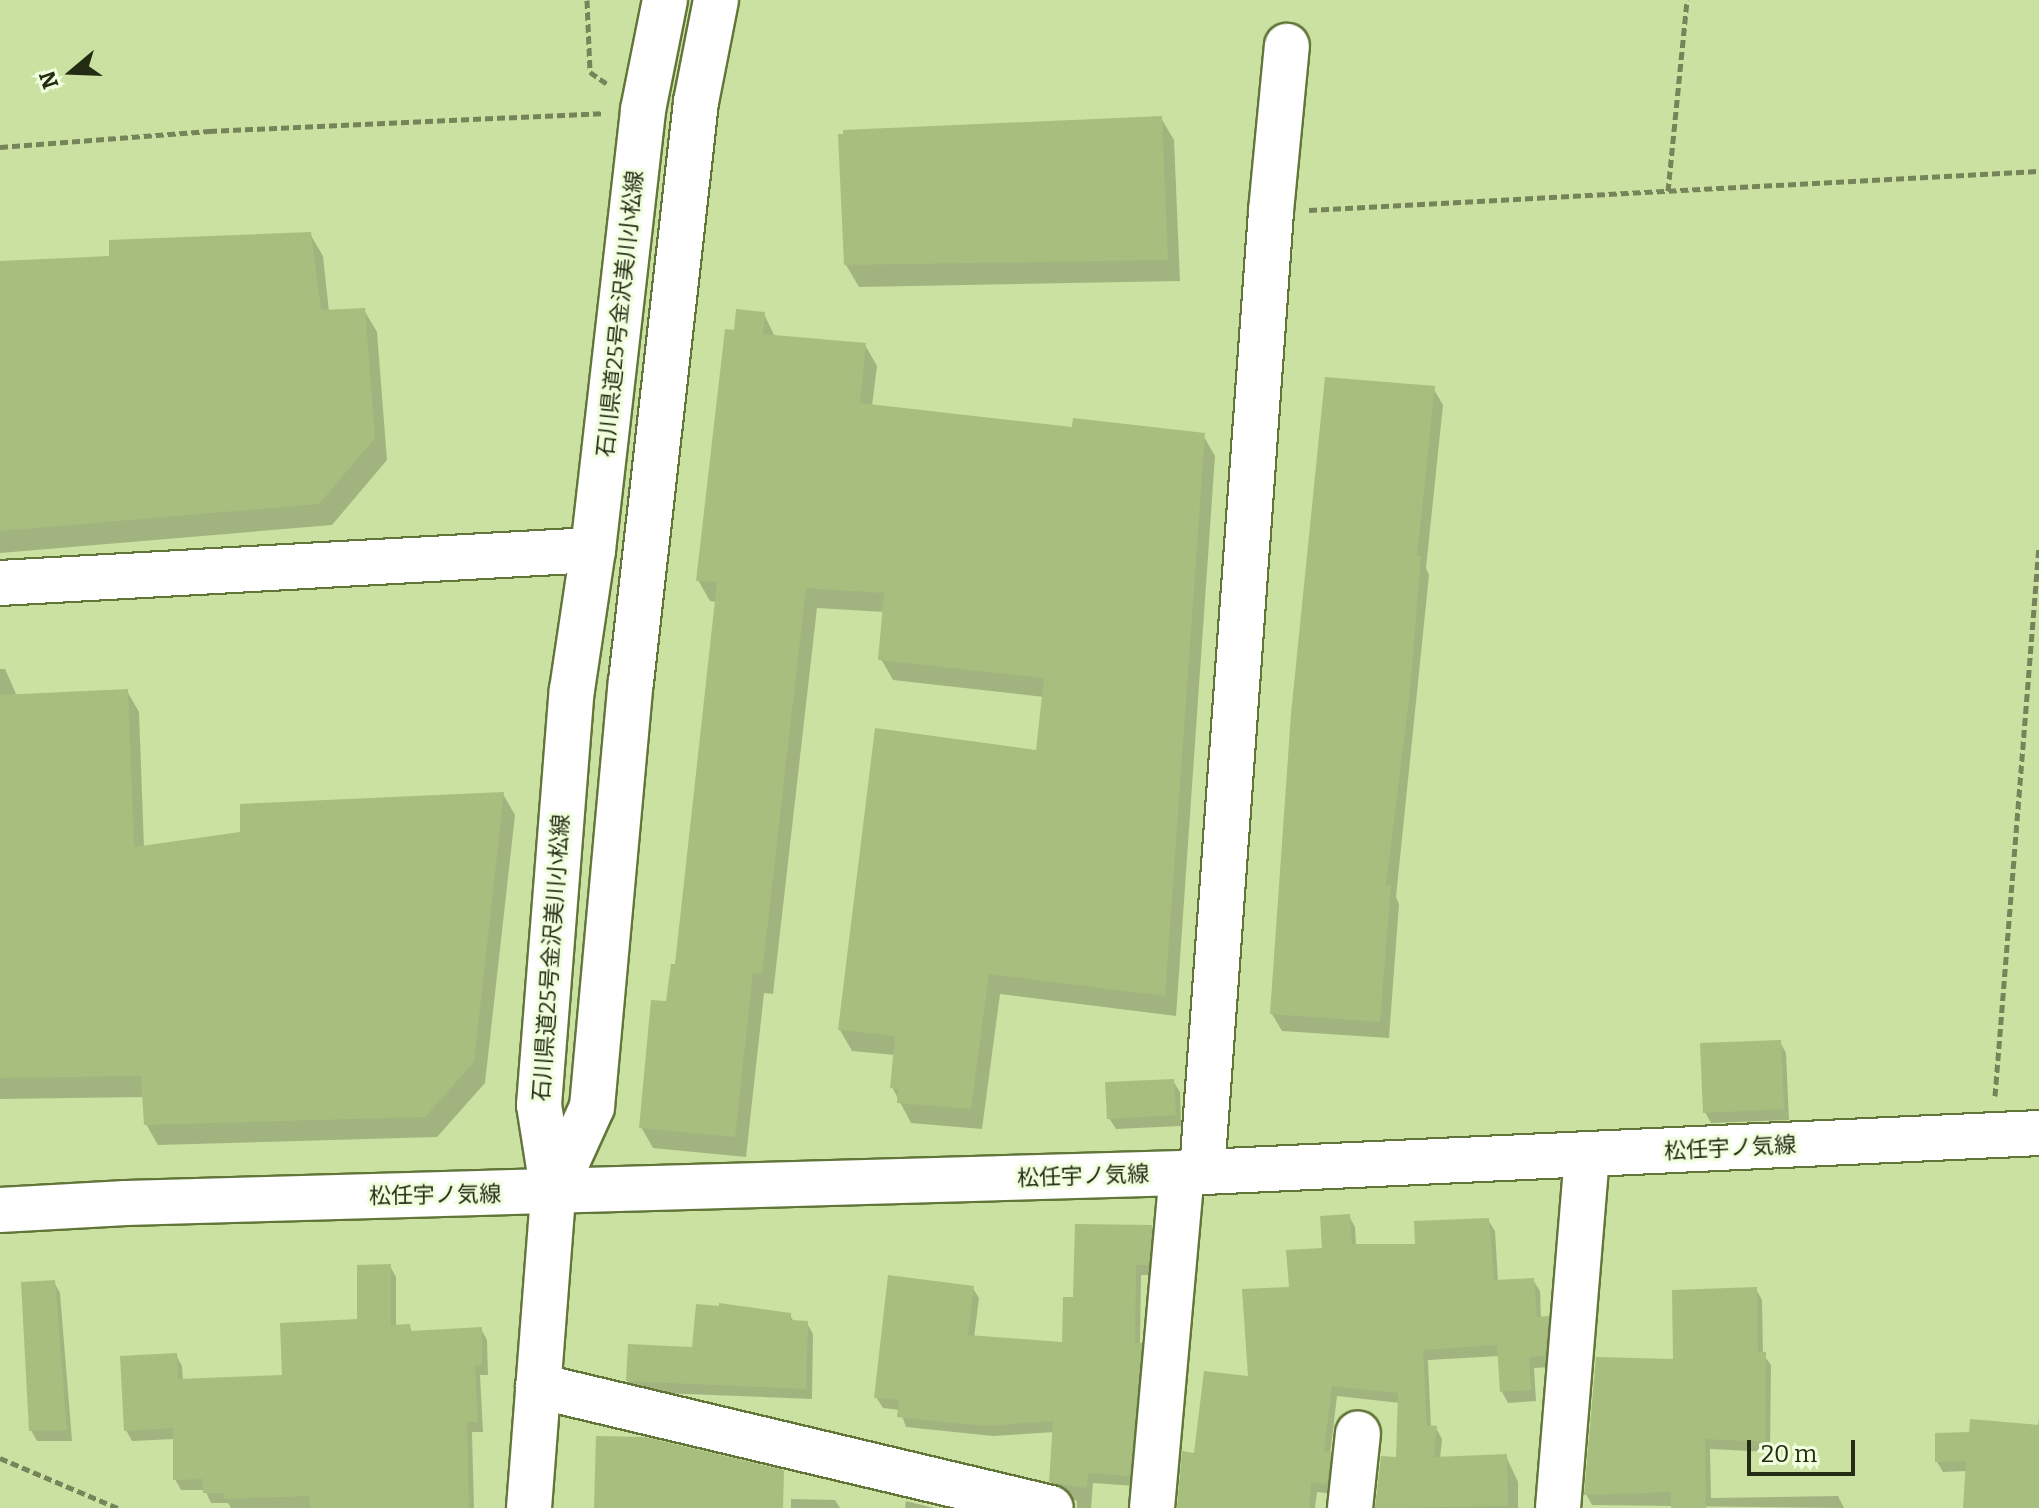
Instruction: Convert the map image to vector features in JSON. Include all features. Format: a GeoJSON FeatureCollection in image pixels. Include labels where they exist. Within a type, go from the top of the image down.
{"type":"FeatureCollection","features":[{"type":"Feature","properties":{"kind":"main road","name":"石川県道25号金沢美川小松線"},"geometry":{"type":"LineString","coordinates":[[553,1193],[539,1105],[572,690],[593,550],[643,110],[665,0]]}},
{"type":"Feature","properties":{"kind":"main road"},"geometry":{"type":"LineString","coordinates":[[532,1507],[553,1193],[592,1107],[645,557],[696,102],[716,0]]}},
{"type":"Feature","properties":{"kind":"main road"},"geometry":{"type":"LineString","coordinates":[[1152,1508],[1192,1172],[1287,46]]}},
{"type":"Feature","properties":{"kind":"main road"},"geometry":{"type":"LineString","coordinates":[[0,583],[593,550]]}},
{"type":"Feature","properties":{"kind":"main road","name":"松任宇ノ気線"},"geometry":{"type":"LineString","coordinates":[[0,1210],[126,1203],[553,1193],[1192,1172],[2039,1133]]}},
{"type":"Feature","properties":{"kind":"main road"},"geometry":{"type":"LineString","coordinates":[[1558,1508],[1587,1155]]}},
{"type":"Feature","properties":{"kind":"main road","name":"松任宇ノ気線"},"geometry":{"type":"LineString","coordinates":[[0,1201],[126,1203]]}},
{"type":"Feature","properties":{"kind":"main road"},"geometry":{"type":"LineString","coordinates":[[538,1386],[1051,1508]]}},
{"type":"Feature","properties":{"kind":"main road"},"geometry":{"type":"LineString","coordinates":[[1350,1508],[1358,1433]]}},
{"type":"Feature","properties":{"kind":"path"},"geometry":{"type":"LineString","coordinates":[[587,0],[590,72],[643,110]]}},
{"type":"Feature","properties":{"kind":"path"},"geometry":{"type":"LineString","coordinates":[[1668,191],[1687,0]]}},
{"type":"Feature","properties":{"kind":"path"},"geometry":{"type":"LineString","coordinates":[[0,147],[209,131],[643,110]]}},
{"type":"Feature","properties":{"kind":"path"},"geometry":{"type":"LineString","coordinates":[[1271,211],[2039,171]]}},
{"type":"Feature","properties":{"kind":"path"},"geometry":{"type":"LineString","coordinates":[[1992,1135],[2039,546]]}},
{"type":"Feature","properties":{"kind":"path"},"geometry":{"type":"LineString","coordinates":[[0,1458],[118,1508]]}},
{"type":"Feature","properties":{"kind":"building"},"geometry":{"type":"Polygon","coordinates":[[[1162,116],[1168,260],[844,265],[838,134],[843,134],[843,130],[1162,116]]]}},
{"type":"Feature","properties":{"kind":"building"},"geometry":{"type":"Polygon","coordinates":[[[311,232],[321,310],[365,308],[375,438],[319,504],[0,531],[0,261],[109,256],[109,240],[311,232]]]}},
{"type":"Feature","properties":{"kind":"building"},"geometry":{"type":"Polygon","coordinates":[[[736,309],[765,312],[763,334],[866,343],[860,403],[1072,427],[1073,418],[1205,433],[1165,996],[989,974],[971,1109],[897,1103],[898,1089],[890,1088],[895,1036],[838,1030],[875,728],[1036,750],[1044,678],[878,660],[884,593],[806,588],[762,974],[753,973],[735,1137],[639,1128],[651,1000],[666,1001],[671,964],[675,964],[717,582],[696,581],[725,329],[734,330],[736,309]]]}},
{"type":"Feature","properties":{"kind":"building"},"geometry":{"type":"Polygon","coordinates":[[[1325,377],[1435,386],[1417,556],[1421,556],[1410,691],[1386,885],[1391,885],[1380,1022],[1270,1014],[1291,714],[1325,377]]]}},
{"type":"Feature","properties":{"kind":"building"},"geometry":{"type":"Polygon","coordinates":[[[128,689],[134,847],[240,832],[240,804],[504,792],[474,1062],[425,1117],[144,1125],[141,1076],[0,1078],[0,695],[128,689]]]}},
{"type":"Feature","properties":{"kind":"building"},"geometry":{"type":"Polygon","coordinates":[[[1781,1040],[1784,1109],[1703,1113],[1700,1043],[1781,1040]]]}},
{"type":"Feature","properties":{"kind":"building"},"geometry":{"type":"Polygon","coordinates":[[[1174,1079],[1176,1115],[1107,1119],[1105,1082],[1174,1079]]]}},
{"type":"Feature","properties":{"kind":"building"},"geometry":{"type":"Polygon","coordinates":[[[1350,1214],[1352,1244],[1415,1244],[1414,1221],[1489,1218],[1494,1280],[1534,1278],[1537,1317],[1549,1316],[1545,1356],[1529,1357],[1531,1390],[1500,1392],[1497,1345],[1423,1350],[1427,1425],[1437,1426],[1434,1457],[1507,1454],[1508,1506],[1375,1508],[1381,1456],[1396,1457],[1398,1393],[1332,1386],[1324,1451],[1331,1452],[1327,1484],[1311,1482],[1309,1508],[1177,1508],[1182,1451],[1194,1453],[1204,1371],[1248,1376],[1242,1289],[1289,1287],[1286,1250],[1322,1248],[1320,1216],[1350,1214]]]}},
{"type":"Feature","properties":{"kind":"building"},"geometry":{"type":"Polygon","coordinates":[[[1075,1224],[1152,1225],[1149,1265],[1136,1265],[1135,1343],[1142,1343],[1130,1476],[1088,1473],[1087,1488],[1049,1482],[1053,1421],[986,1426],[897,1417],[899,1400],[874,1398],[888,1275],[974,1286],[968,1335],[1062,1342],[1063,1297],[1073,1297],[1075,1224]]]}},
{"type":"Feature","properties":{"kind":"building"},"geometry":{"type":"Polygon","coordinates":[[[391,1264],[391,1325],[410,1324],[411,1331],[482,1327],[482,1365],[475,1365],[478,1422],[467,1422],[469,1508],[310,1508],[309,1496],[224,1499],[224,1493],[203,1493],[203,1479],[173,1480],[173,1428],[124,1431],[120,1356],[177,1353],[178,1379],[282,1375],[280,1323],[357,1319],[357,1265],[391,1264]]]}},
{"type":"Feature","properties":{"kind":"building"},"geometry":{"type":"Polygon","coordinates":[[[55,1280],[67,1430],[29,1431],[21,1282],[55,1280]]]}},
{"type":"Feature","properties":{"kind":"building"},"geometry":{"type":"Polygon","coordinates":[[[1757,1287],[1758,1352],[1766,1352],[1765,1442],[1705,1439],[1706,1508],[1671,1508],[1671,1492],[1584,1495],[1596,1357],[1673,1359],[1672,1290],[1757,1287]]]}},
{"type":"Feature","properties":{"kind":"building"},"geometry":{"type":"Polygon","coordinates":[[[719,1303],[791,1313],[791,1320],[808,1321],[806,1389],[626,1381],[628,1344],[692,1347],[696,1304],[719,1306],[719,1303]]]}},
{"type":"Feature","properties":{"kind":"building"},"geometry":{"type":"Polygon","coordinates":[[[1970,1419],[2039,1425],[2039,1508],[1963,1508],[1966,1461],[1935,1462],[1935,1433],[1969,1432],[1970,1419]]]}},
{"type":"Feature","properties":{"kind":"building"},"geometry":{"type":"Polygon","coordinates":[[[596,1436],[645,1437],[784,1470],[783,1508],[594,1508],[596,1436]]]}}]}
